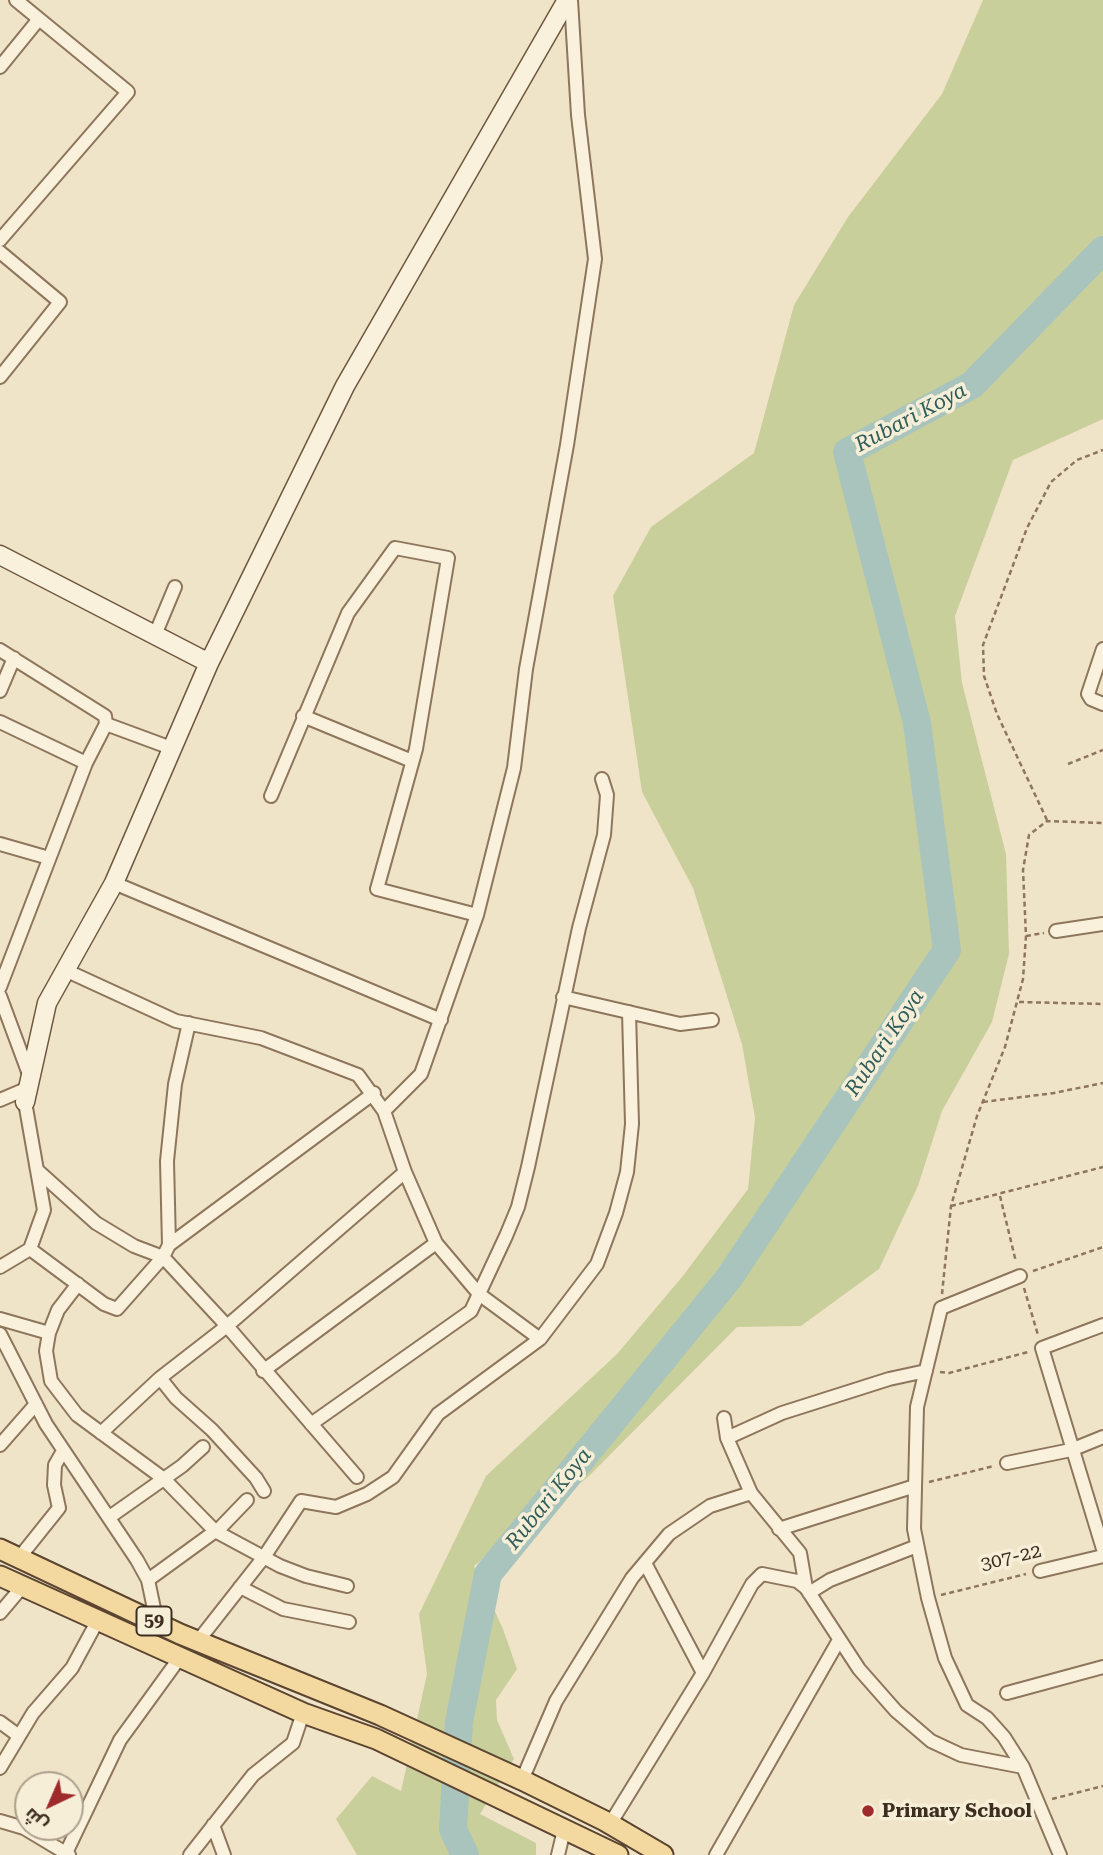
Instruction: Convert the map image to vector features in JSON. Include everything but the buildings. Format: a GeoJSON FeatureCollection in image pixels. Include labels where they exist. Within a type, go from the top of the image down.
{"type":"FeatureCollection","features":[{"type":"Feature","properties":{"kind":"main road","name":"59"},"geometry":{"type":"LineString","coordinates":[[0,1549],[157,1623],[380,1715],[518,1778],[610,1824],[663,1855]]}},
{"type":"Feature","properties":{"kind":"main road","name":"59"},"geometry":{"type":"LineString","coordinates":[[0,1576],[303,1713],[376,1739],[619,1855]]}},
{"type":"Feature","properties":{"kind":"main road"},"geometry":{"type":"LineString","coordinates":[[619,1855],[631,1836]]}},
{"type":"Feature","properties":{"kind":"street"},"geometry":{"type":"LineString","coordinates":[[0,240],[128,92],[16,0]]}},
{"type":"Feature","properties":{"kind":"street"},"geometry":{"type":"LineString","coordinates":[[28,1089],[47,1003],[114,883],[209,663],[345,386],[569,0]]}},
{"type":"Feature","properties":{"kind":"street"},"geometry":{"type":"LineString","coordinates":[[384,1111],[421,1074],[477,915],[514,768],[526,669],[566,445],[595,259],[578,115],[569,0]]}},
{"type":"Feature","properties":{"kind":"street"},"geometry":{"type":"LineString","coordinates":[[0,67],[39,19]]}},
{"type":"Feature","properties":{"kind":"street"},"geometry":{"type":"LineString","coordinates":[[0,251],[60,302],[0,377]]}},
{"type":"Feature","properties":{"kind":"street"},"geometry":{"type":"LineString","coordinates":[[271,796],[348,613],[395,548],[448,558],[412,761],[377,890],[477,915]]}},
{"type":"Feature","properties":{"kind":"street"},"geometry":{"type":"LineString","coordinates":[[0,555],[209,663]]}},
{"type":"Feature","properties":{"kind":"street"},"geometry":{"type":"LineString","coordinates":[[155,635],[175,587]]}},
{"type":"Feature","properties":{"kind":"street"},"geometry":{"type":"LineString","coordinates":[[1103,649],[1088,694],[1091,699],[1103,704]]}},
{"type":"Feature","properties":{"kind":"street"},"geometry":{"type":"LineString","coordinates":[[0,650],[105,716],[106,724],[86,763],[0,987]]}},
{"type":"Feature","properties":{"kind":"street"},"geometry":{"type":"LineString","coordinates":[[0,691],[14,658]]}},
{"type":"Feature","properties":{"kind":"street"},"geometry":{"type":"LineString","coordinates":[[303,716],[412,761]]}},
{"type":"Feature","properties":{"kind":"street"},"geometry":{"type":"LineString","coordinates":[[0,722],[86,763]]}},
{"type":"Feature","properties":{"kind":"street"},"geometry":{"type":"LineString","coordinates":[[106,724],[171,748]]}},
{"type":"Feature","properties":{"kind":"street"},"geometry":{"type":"LineString","coordinates":[[311,1424],[471,1311],[479,1294],[518,1207],[563,997],[604,835],[607,795],[602,779]]}},
{"type":"Feature","properties":{"kind":"street"},"geometry":{"type":"LineString","coordinates":[[0,844],[49,858]]}},
{"type":"Feature","properties":{"kind":"street"},"geometry":{"type":"LineString","coordinates":[[114,883],[441,1020]]}},
{"type":"Feature","properties":{"kind":"street"},"geometry":{"type":"LineString","coordinates":[[1056,931],[1103,924]]}},
{"type":"Feature","properties":{"kind":"street"},"geometry":{"type":"LineString","coordinates":[[65,970],[189,1024],[261,1038],[358,1075],[374,1093],[384,1111],[405,1172],[436,1243],[479,1294],[540,1339]]}},
{"type":"Feature","properties":{"kind":"street"},"geometry":{"type":"LineString","coordinates":[[0,996],[28,1089],[44,1210],[30,1249],[0,1267]]}},
{"type":"Feature","properties":{"kind":"street"},"geometry":{"type":"LineString","coordinates":[[563,997],[680,1024],[712,1020]]}},
{"type":"Feature","properties":{"kind":"street"},"geometry":{"type":"LineString","coordinates":[[198,1641],[264,1557],[301,1501],[336,1507],[367,1494],[393,1477],[438,1414],[540,1339],[597,1264],[622,1192],[632,1124],[629,1012]]}},
{"type":"Feature","properties":{"kind":"street"},"geometry":{"type":"LineString","coordinates":[[30,1249],[104,1304],[117,1309],[163,1258],[169,1245],[167,1161],[175,1084],[189,1024]]}},
{"type":"Feature","properties":{"kind":"street"},"geometry":{"type":"LineString","coordinates":[[0,1100],[28,1089]]}},
{"type":"Feature","properties":{"kind":"street"},"geometry":{"type":"LineString","coordinates":[[169,1245],[374,1093]]}},
{"type":"Feature","properties":{"kind":"street"},"geometry":{"type":"LineString","coordinates":[[37,1170],[96,1223],[134,1246],[163,1258],[227,1326],[263,1371],[358,1477]]}},
{"type":"Feature","properties":{"kind":"street"},"geometry":{"type":"LineString","coordinates":[[101,1433],[160,1378],[227,1326],[405,1172]]}},
{"type":"Feature","properties":{"kind":"street"},"geometry":{"type":"LineString","coordinates":[[263,1371],[436,1243]]}},
{"type":"Feature","properties":{"kind":"street"},"geometry":{"type":"LineString","coordinates":[[1020,1276],[941,1308],[917,1408],[914,1529],[928,1598],[945,1658],[967,1705],[987,1718],[1004,1737],[1023,1767],[1060,1855]]}},
{"type":"Feature","properties":{"kind":"street"},"geometry":{"type":"LineString","coordinates":[[78,1284],[58,1310],[46,1350],[51,1381],[77,1415],[164,1479],[215,1531],[306,1576],[347,1586]]}},
{"type":"Feature","properties":{"kind":"street"},"geometry":{"type":"LineString","coordinates":[[0,1320],[49,1333]]}},
{"type":"Feature","properties":{"kind":"street"},"geometry":{"type":"LineString","coordinates":[[1103,1325],[1042,1348],[1103,1549]]}},
{"type":"Feature","properties":{"kind":"street"},"geometry":{"type":"LineString","coordinates":[[0,1334],[63,1451],[111,1516],[148,1580],[157,1623]]}},
{"type":"Feature","properties":{"kind":"street"},"geometry":{"type":"LineString","coordinates":[[0,1363],[10,1353]]}},
{"type":"Feature","properties":{"kind":"street"},"geometry":{"type":"LineString","coordinates":[[727,1438],[782,1413],[889,1379],[926,1371]]}},
{"type":"Feature","properties":{"kind":"street"},"geometry":{"type":"LineString","coordinates":[[160,1378],[176,1398],[212,1430],[256,1478],[264,1491]]}},
{"type":"Feature","properties":{"kind":"street"},"geometry":{"type":"LineString","coordinates":[[0,1445],[36,1404]]}},
{"type":"Feature","properties":{"kind":"street"},"geometry":{"type":"LineString","coordinates":[[724,1418],[727,1438],[751,1493],[800,1553],[808,1591]]}},
{"type":"Feature","properties":{"kind":"street"},"geometry":{"type":"LineString","coordinates":[[1007,1464],[1072,1450],[1103,1437]]}},
{"type":"Feature","properties":{"kind":"street"},"geometry":{"type":"LineString","coordinates":[[111,1516],[164,1479],[202,1447]]}},
{"type":"Feature","properties":{"kind":"street"},"geometry":{"type":"LineString","coordinates":[[19,1558],[59,1508],[54,1485],[55,1465],[63,1451]]}},
{"type":"Feature","properties":{"kind":"street"},"geometry":{"type":"LineString","coordinates":[[779,1529],[915,1486]]}},
{"type":"Feature","properties":{"kind":"street"},"geometry":{"type":"LineString","coordinates":[[518,1778],[556,1701],[596,1632],[645,1563],[669,1534],[710,1506],[751,1493]]}},
{"type":"Feature","properties":{"kind":"street"},"geometry":{"type":"LineString","coordinates":[[148,1580],[215,1531],[247,1500]]}},
{"type":"Feature","properties":{"kind":"street"},"geometry":{"type":"LineString","coordinates":[[808,1591],[917,1546]]}},
{"type":"Feature","properties":{"kind":"street","name":"307-22"},"geometry":{"type":"LineString","coordinates":[[1040,1571],[1103,1556]]}},
{"type":"Feature","properties":{"kind":"street"},"geometry":{"type":"LineString","coordinates":[[645,1563],[703,1673]]}},
{"type":"Feature","properties":{"kind":"street"},"geometry":{"type":"LineString","coordinates":[[610,1824],[703,1673],[752,1584],[762,1574],[797,1581],[808,1591],[866,1677],[931,1741],[961,1755],[1023,1767]]}},
{"type":"Feature","properties":{"kind":"street"},"geometry":{"type":"LineString","coordinates":[[0,1613],[22,1587]]}},
{"type":"Feature","properties":{"kind":"street"},"geometry":{"type":"LineString","coordinates":[[240,1587],[283,1609],[349,1622]]}},
{"type":"Feature","properties":{"kind":"street"},"geometry":{"type":"LineString","coordinates":[[0,1768],[33,1713],[72,1668],[98,1619]]}},
{"type":"Feature","properties":{"kind":"street"},"geometry":{"type":"LineString","coordinates":[[716,1855],[839,1640]]}},
{"type":"Feature","properties":{"kind":"street"},"geometry":{"type":"LineString","coordinates":[[0,1821],[24,1828],[66,1854],[120,1740],[181,1656]]}},
{"type":"Feature","properties":{"kind":"street"},"geometry":{"type":"LineString","coordinates":[[1007,1693],[1103,1667]]}},
{"type":"Feature","properties":{"kind":"street"},"geometry":{"type":"LineString","coordinates":[[190,1855],[253,1775],[293,1743],[303,1713]]}},
{"type":"Feature","properties":{"kind":"street"},"geometry":{"type":"LineString","coordinates":[[0,1722],[19,1736]]}},
{"type":"Feature","properties":{"kind":"street"},"geometry":{"type":"LineString","coordinates":[[213,1825],[224,1855]]}},
{"type":"Feature","properties":{"kind":"street"},"geometry":{"type":"LineString","coordinates":[[558,1855],[564,1830]]}},
{"type":"Feature","properties":{"kind":"path"},"geometry":{"type":"LineString","coordinates":[[1047,821],[997,714],[984,676],[983,645],[1027,528],[1051,482],[1077,460],[1103,450]]}},
{"type":"Feature","properties":{"kind":"path"},"geometry":{"type":"LineString","coordinates":[[1068,764],[1103,750]]}},
{"type":"Feature","properties":{"kind":"path"},"geometry":{"type":"LineString","coordinates":[[941,1308],[951,1206],[1018,1002],[1026,936],[1023,870],[1029,835],[1047,821],[1103,823]]}},
{"type":"Feature","properties":{"kind":"path"},"geometry":{"type":"LineString","coordinates":[[1018,1002],[1103,1004]]}},
{"type":"Feature","properties":{"kind":"path"},"geometry":{"type":"LineString","coordinates":[[983,1102],[1054,1093],[1103,1083]]}},
{"type":"Feature","properties":{"kind":"path"},"geometry":{"type":"LineString","coordinates":[[951,1206],[1000,1196],[1103,1167]]}},
{"type":"Feature","properties":{"kind":"path"},"geometry":{"type":"LineString","coordinates":[[926,1371],[949,1373],[1042,1348],[1000,1196]]}},
{"type":"Feature","properties":{"kind":"path"},"geometry":{"type":"LineString","coordinates":[[1020,1276],[1103,1247]]}},
{"type":"Feature","properties":{"kind":"path"},"geometry":{"type":"LineString","coordinates":[[915,1486],[1007,1464]]}},
{"type":"Feature","properties":{"kind":"path","name":"307-22"},"geometry":{"type":"LineString","coordinates":[[928,1598],[1040,1571]]}},
{"type":"Feature","properties":{"kind":"path"},"geometry":{"type":"LineString","coordinates":[[1039,1803],[1103,1786]]}},
{"type":"Feature","properties":{"kind":"green space"},"geometry":{"type":"Polygon","coordinates":[[[983,0],[1103,0],[1103,419],[1013,460],[955,616],[962,683],[1006,854],[1009,954],[992,1022],[942,1111],[918,1186],[879,1269],[801,1326],[737,1327],[588,1477],[474,1566],[503,1629],[517,1669],[496,1700],[497,1720],[514,1759],[480,1814],[536,1843],[536,1855],[357,1855],[336,1819],[372,1776],[401,1791],[427,1674],[419,1614],[486,1476],[617,1354],[682,1277],[748,1189],[755,1118],[742,1044],[693,888],[642,792],[613,596],[651,527],[754,453],[794,305],[848,217],[942,94],[983,0]]]}},
{"type":"Feature","properties":{"kind":"waterway","name":"Rubari Koya"},"geometry":{"type":"LineString","coordinates":[[465,1855],[453,1829],[459,1722],[488,1574],[729,1278],[947,950],[917,723],[847,452],[972,385],[1103,250]]}},
{"type":"Feature","properties":{"kind":"place","name":"Primary School"},"geometry":{"type":"Point","coordinates":[868,1811]}}]}
